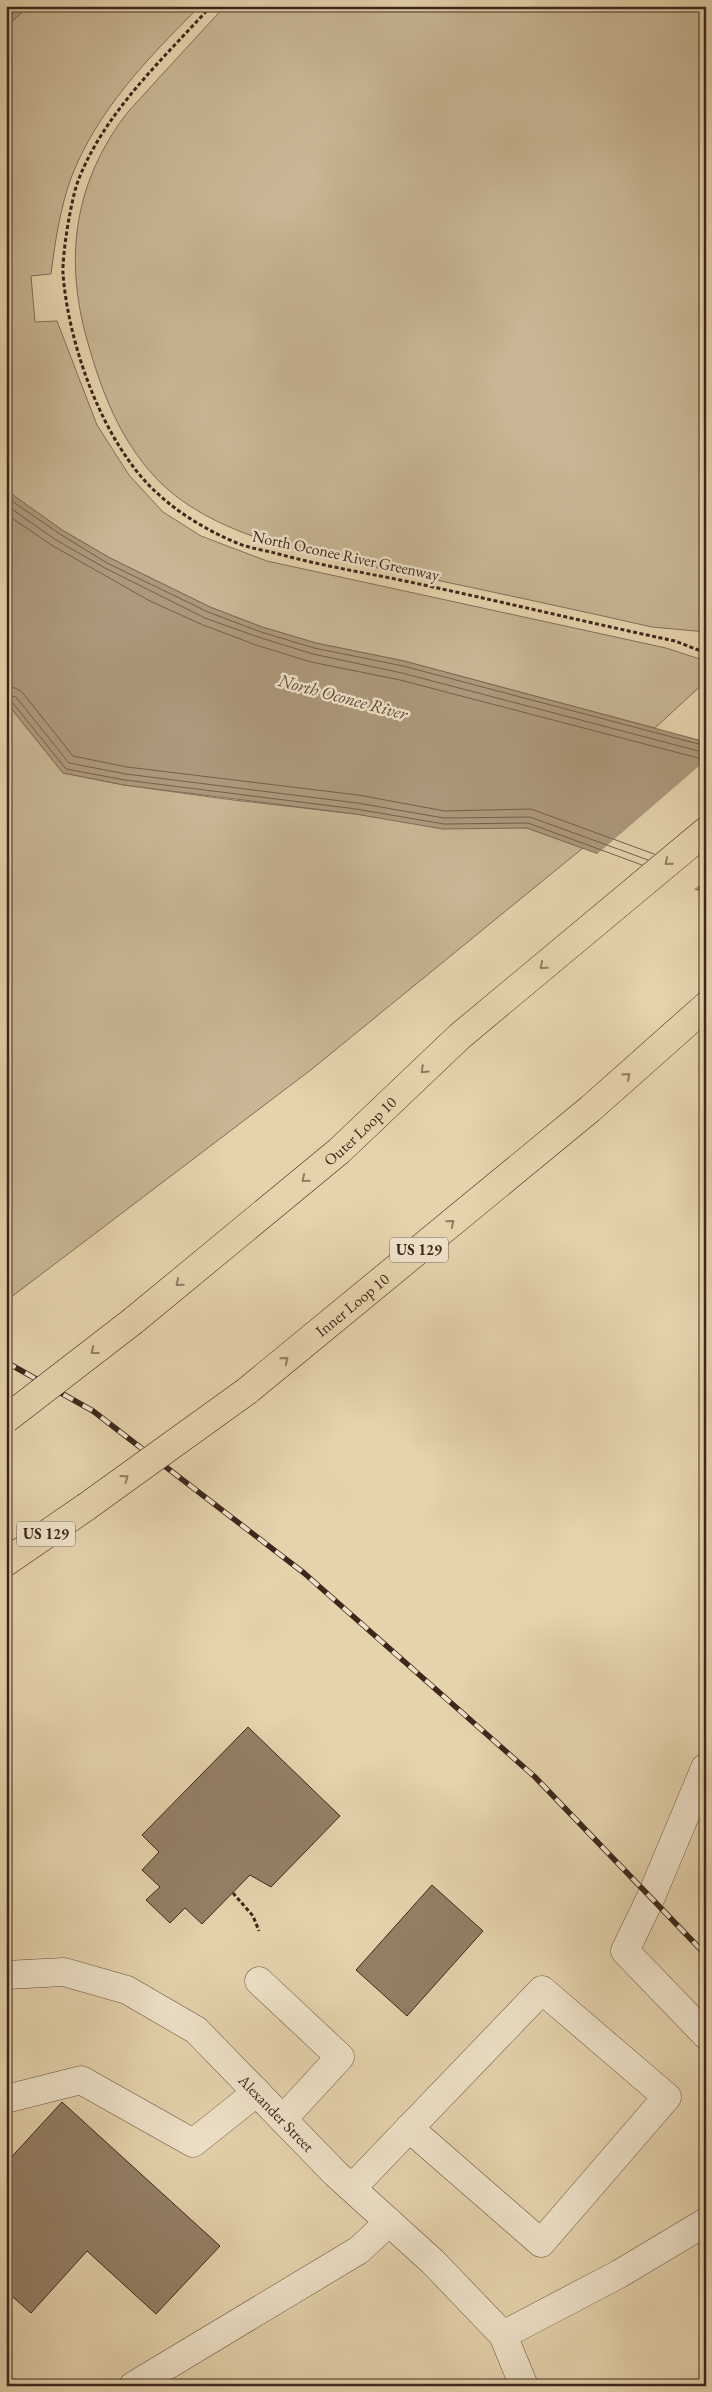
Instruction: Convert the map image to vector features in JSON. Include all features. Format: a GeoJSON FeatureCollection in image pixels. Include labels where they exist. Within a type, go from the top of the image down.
{"type":"FeatureCollection","features":[{"type":"Feature","properties":{"kind":"highway","name":"Outer Loop 10"},"geometry":{"type":"LineString","coordinates":[[6,1419],[133,1322],[339,1151],[460,1036],[706,831]]}},
{"type":"Feature","properties":{"kind":"highway","name":"Inner Loop 10"},"geometry":{"type":"LineString","coordinates":[[6,1562],[247,1391],[590,1109],[706,1006]]}},
{"type":"Feature","properties":{"kind":"street"},"geometry":{"type":"LineString","coordinates":[[705,1768],[651,1897],[625,1951],[706,2035]]}},
{"type":"Feature","properties":{"kind":"street","name":"Alexander Street"},"geometry":{"type":"LineString","coordinates":[[6,1975],[64,1972],[127,1990],[196,2030],[352,2188],[433,2262],[503,2335]]}},
{"type":"Feature","properties":{"kind":"street"},"geometry":{"type":"LineString","coordinates":[[259,1980],[340,2057],[283,2118]]}},
{"type":"Feature","properties":{"kind":"street"},"geometry":{"type":"LineString","coordinates":[[352,2188],[409,2128],[542,1990],[668,2097],[541,2243],[409,2128]]}},
{"type":"Feature","properties":{"kind":"street"},"geometry":{"type":"LineString","coordinates":[[6,2099],[81,2080],[193,2143],[257,2092]]}},
{"type":"Feature","properties":{"kind":"street"},"geometry":{"type":"LineString","coordinates":[[133,2386],[358,2250],[389,2222]]}},
{"type":"Feature","properties":{"kind":"street"},"geometry":{"type":"LineString","coordinates":[[524,2386],[503,2335],[619,2274],[706,2222]]}},
{"type":"Feature","properties":{"kind":"path","name":"North Oconee River Greenway"},"geometry":{"type":"LineString","coordinates":[[211,6],[126,100],[91,152],[77,184],[70,221],[63,272],[72,324],[87,378],[106,422],[132,466],[180,512],[239,544],[297,559],[675,641],[706,653]]}},
{"type":"Feature","properties":{"kind":"path"},"geometry":{"type":"LineString","coordinates":[[233,1893],[253,1916],[259,1931]]}},
{"type":"Feature","properties":{"kind":"shaded area"},"geometry":{"type":"Polygon","coordinates":[[[29,6],[200,6],[126,86],[95,130],[82,153],[67,190],[58,226],[51,274],[31,276],[35,322],[57,321],[97,425],[129,475],[163,512],[201,536],[267,561],[666,648],[706,661],[706,681],[655,728],[404,661],[316,643],[262,627],[210,607],[110,558],[62,530],[6,490],[6,27],[29,6]]]}},
{"type":"Feature","properties":{"kind":"shaded area"},"geometry":{"type":"Polygon","coordinates":[[[225,6],[706,6],[706,632],[652,627],[324,556],[252,536],[219,522],[189,505],[163,485],[138,456],[109,405],[90,350],[77,288],[75,258],[77,229],[83,200],[106,144],[136,103],[225,6]]]}},
{"type":"Feature","properties":{"kind":"shaded area"},"geometry":{"type":"Polygon","coordinates":[[[6,702],[63,773],[124,785],[225,799],[355,814],[527,828],[583,848],[312,1069],[6,1301],[6,702]]]}},
{"type":"Feature","properties":{"kind":"water"},"geometry":{"type":"Polygon","coordinates":[[[6,6],[29,6],[6,27],[6,6]]]}},
{"type":"Feature","properties":{"kind":"water","name":"North Oconee River"},"geometry":{"type":"Polygon","coordinates":[[[6,490],[62,530],[110,558],[210,607],[262,627],[316,643],[404,661],[706,742],[706,893],[527,828],[443,829],[355,814],[124,785],[63,773],[6,702],[6,490]]]}},
{"type":"Feature","properties":{"kind":"pier"},"geometry":{"type":"Polygon","coordinates":[[[706,760],[706,880],[692,891],[596,855],[706,760]]]}},
{"type":"Feature","properties":{"kind":"building"},"geometry":{"type":"Polygon","coordinates":[[[248,1727],[340,1816],[271,1887],[250,1875],[202,1924],[185,1908],[170,1923],[146,1900],[160,1887],[142,1870],[159,1852],[142,1835],[248,1727]]]}},
{"type":"Feature","properties":{"kind":"building"},"geometry":{"type":"Polygon","coordinates":[[[432,1885],[483,1931],[407,2016],[356,1970],[432,1885]]]}},
{"type":"Feature","properties":{"kind":"building"},"geometry":{"type":"Polygon","coordinates":[[[62,2102],[220,2246],[156,2314],[87,2251],[31,2313],[6,2291],[6,2163],[62,2102]]]}},
{"type":"Feature","properties":{"kind":"railway"},"geometry":{"type":"LineString","coordinates":[[6,1362],[93,1411],[304,1573],[535,1777],[706,1955]]}}]}
